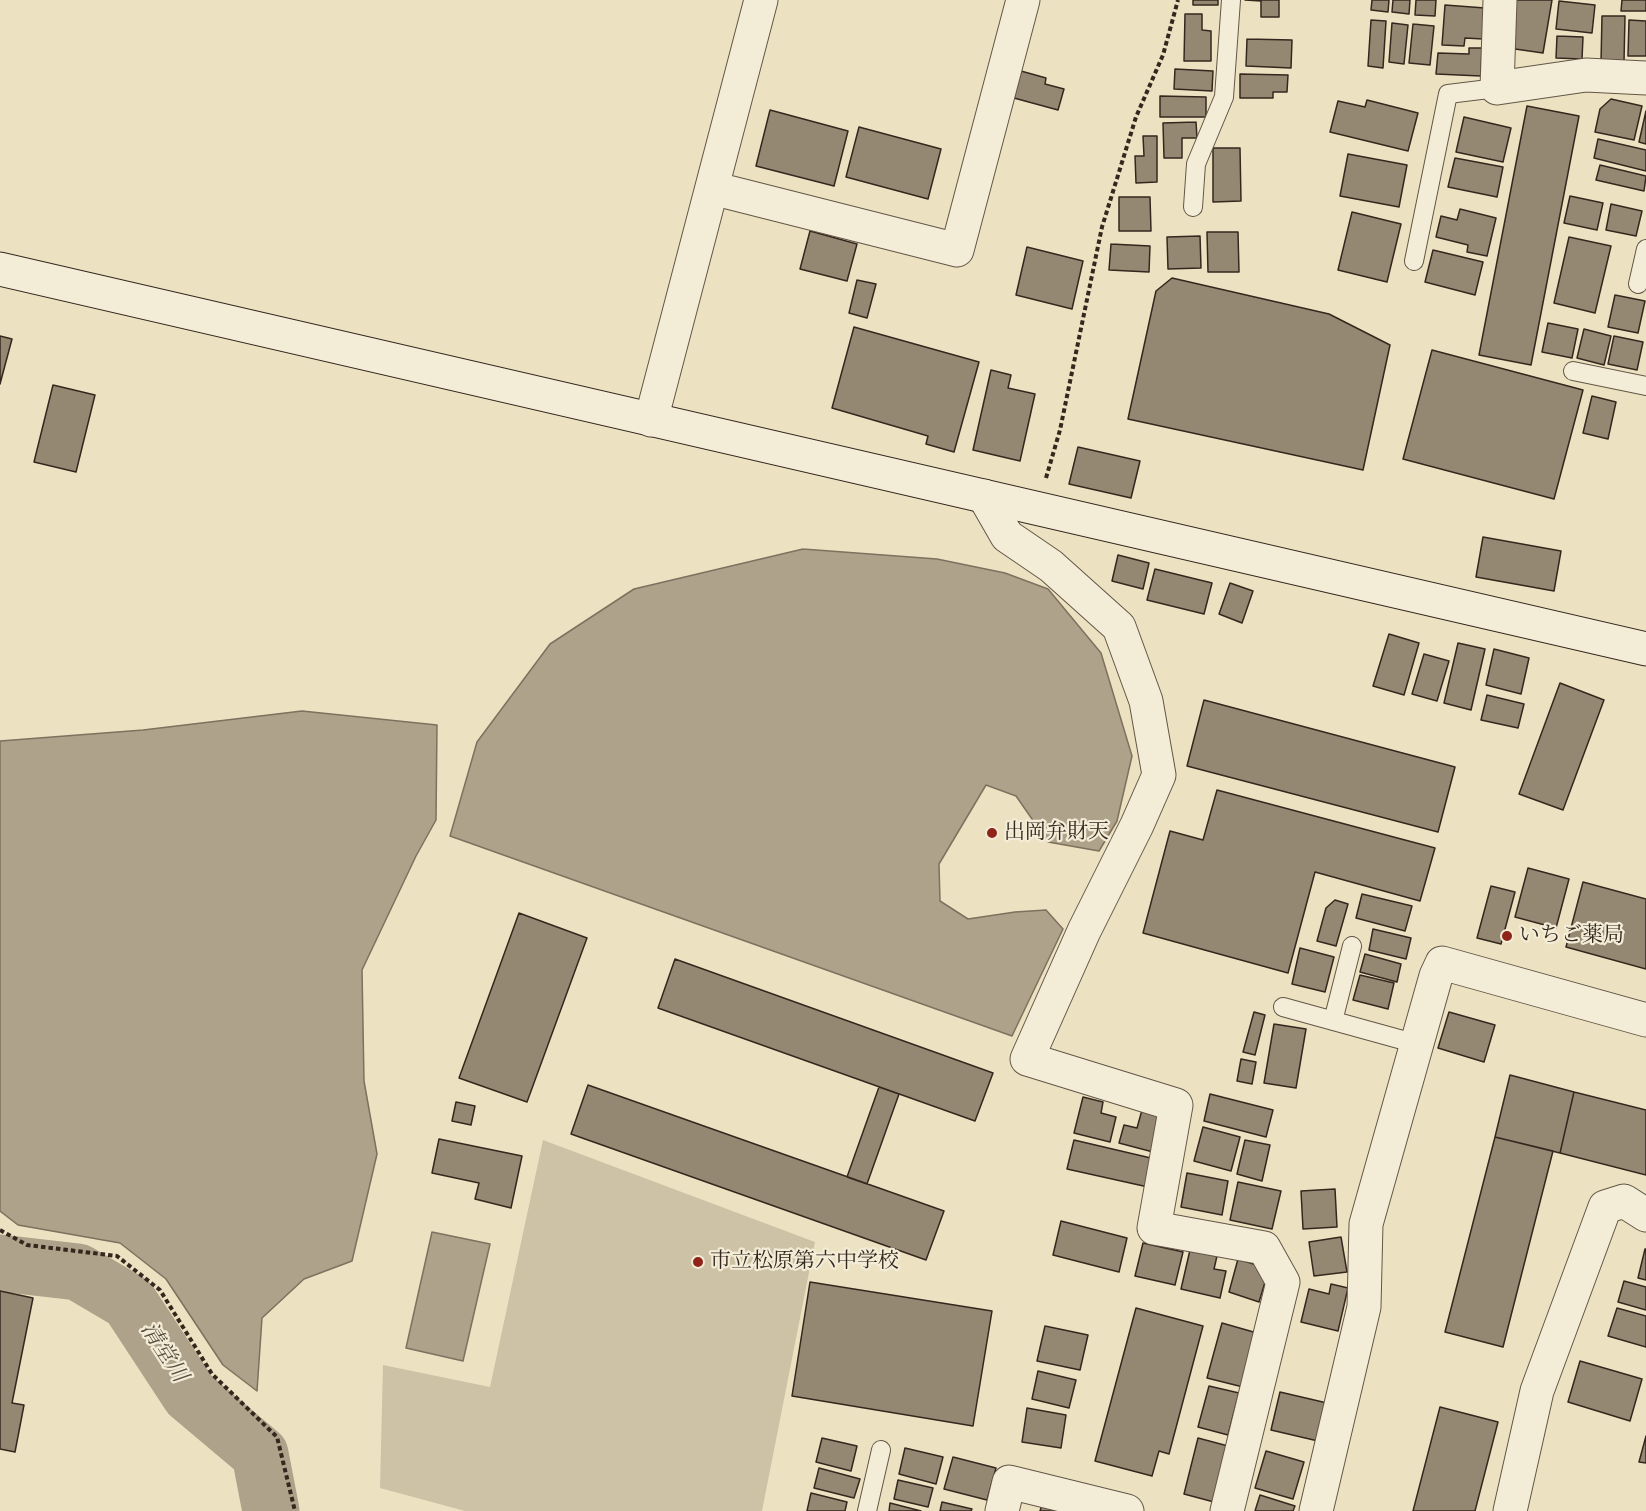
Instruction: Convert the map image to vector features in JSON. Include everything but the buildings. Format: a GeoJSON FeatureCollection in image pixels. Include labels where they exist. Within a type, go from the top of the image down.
{"type":"FeatureCollection","features":[{"type":"Feature","properties":{"kind":"street"},"geometry":{"type":"LineString","coordinates":[[651,420],[761,0]]}},
{"type":"Feature","properties":{"kind":"street"},"geometry":{"type":"LineString","coordinates":[[712,188],[957,250],[1023,0]]}},
{"type":"Feature","properties":{"kind":"street"},"geometry":{"type":"LineString","coordinates":[[1500,0],[1497,88],[1586,75],[1646,78]]}},
{"type":"Feature","properties":{"kind":"street"},"geometry":{"type":"LineString","coordinates":[[0,269],[1646,650]]}},
{"type":"Feature","properties":{"kind":"street"},"geometry":{"type":"LineString","coordinates":[[984,496],[1007,536],[1051,566],[1119,627],[1146,701],[1159,775],[1137,825],[1084,931],[1027,1059],[1176,1105],[1154,1228],[1264,1248],[1283,1282],[1227,1511]]}},
{"type":"Feature","properties":{"kind":"street"},"geometry":{"type":"LineString","coordinates":[[1316,1511],[1364,1307],[1366,1224],[1436,976],[1442,963],[1646,1020]]}},
{"type":"Feature","properties":{"kind":"street"},"geometry":{"type":"LineString","coordinates":[[1510,1511],[1537,1391],[1605,1207],[1624,1201],[1646,1215]]}},
{"type":"Feature","properties":{"kind":"street"},"geometry":{"type":"LineString","coordinates":[[1002,1511],[1009,1482],[1127,1511]]}},
{"type":"Feature","properties":{"kind":"lane"},"geometry":{"type":"LineString","coordinates":[[1193,207],[1196,164],[1224,97],[1231,0]]}},
{"type":"Feature","properties":{"kind":"lane"},"geometry":{"type":"LineString","coordinates":[[1414,261],[1448,94],[1497,88]]}},
{"type":"Feature","properties":{"kind":"lane"},"geometry":{"type":"LineString","coordinates":[[1638,284],[1646,249]]}},
{"type":"Feature","properties":{"kind":"lane"},"geometry":{"type":"LineString","coordinates":[[1573,371],[1646,386]]}},
{"type":"Feature","properties":{"kind":"lane"},"geometry":{"type":"LineString","coordinates":[[1333,1021],[1352,946]]}},
{"type":"Feature","properties":{"kind":"lane"},"geometry":{"type":"LineString","coordinates":[[1283,1007],[1417,1044]]}},
{"type":"Feature","properties":{"kind":"lane"},"geometry":{"type":"LineString","coordinates":[[867,1511],[881,1450]]}},
{"type":"Feature","properties":{"kind":"path"},"geometry":{"type":"LineString","coordinates":[[1044,487],[1060,430],[1102,227],[1136,117],[1163,55],[1178,0]]}},
{"type":"Feature","properties":{"kind":"path"},"geometry":{"type":"LineString","coordinates":[[0,1230],[27,1245],[117,1256],[160,1290],[212,1374],[277,1437],[295,1511]]}},
{"type":"Feature","properties":{"kind":"shaded area"},"geometry":{"type":"Polygon","coordinates":[[[803,549],[937,559],[1005,573],[1048,589],[1101,653],[1132,756],[1117,821],[1099,851],[1048,842],[1016,796],[986,785],[939,864],[940,901],[968,919],[1046,910],[1063,929],[1012,1036],[450,836],[477,742],[550,644],[634,589],[803,549]]]}},
{"type":"Feature","properties":{"kind":"shaded area"},"geometry":{"type":"Polygon","coordinates":[[[302,711],[437,725],[436,820],[416,856],[362,970],[364,1081],[377,1154],[352,1261],[304,1279],[262,1318],[257,1391],[223,1365],[166,1279],[120,1243],[18,1225],[0,1211],[0,741],[143,730],[302,711]]]}},
{"type":"Feature","properties":{"kind":"shaded area"},"geometry":{"type":"Polygon","coordinates":[[[543,1140],[815,1242],[762,1511],[465,1511],[380,1488],[383,1365],[490,1387],[543,1140]]]}},
{"type":"Feature","properties":{"kind":"shaded area"},"geometry":{"type":"Polygon","coordinates":[[[432,1232],[490,1244],[463,1361],[406,1348],[432,1232]]]}},
{"type":"Feature","properties":{"kind":"waterway","name":"清堂川"},"geometry":{"type":"LineString","coordinates":[[0,1263],[78,1272],[129,1302],[190,1395],[260,1454],[271,1511]]}},
{"type":"Feature","properties":{"kind":"place","name":"出岡弁財天"},"geometry":{"type":"Point","coordinates":[992,833]}},
{"type":"Feature","properties":{"kind":"place","name":"いちご薬局"},"geometry":{"type":"Point","coordinates":[1507,936]}},
{"type":"Feature","properties":{"kind":"place","name":"市立松原第六中学校"},"geometry":{"type":"Point","coordinates":[698,1262]}}]}
